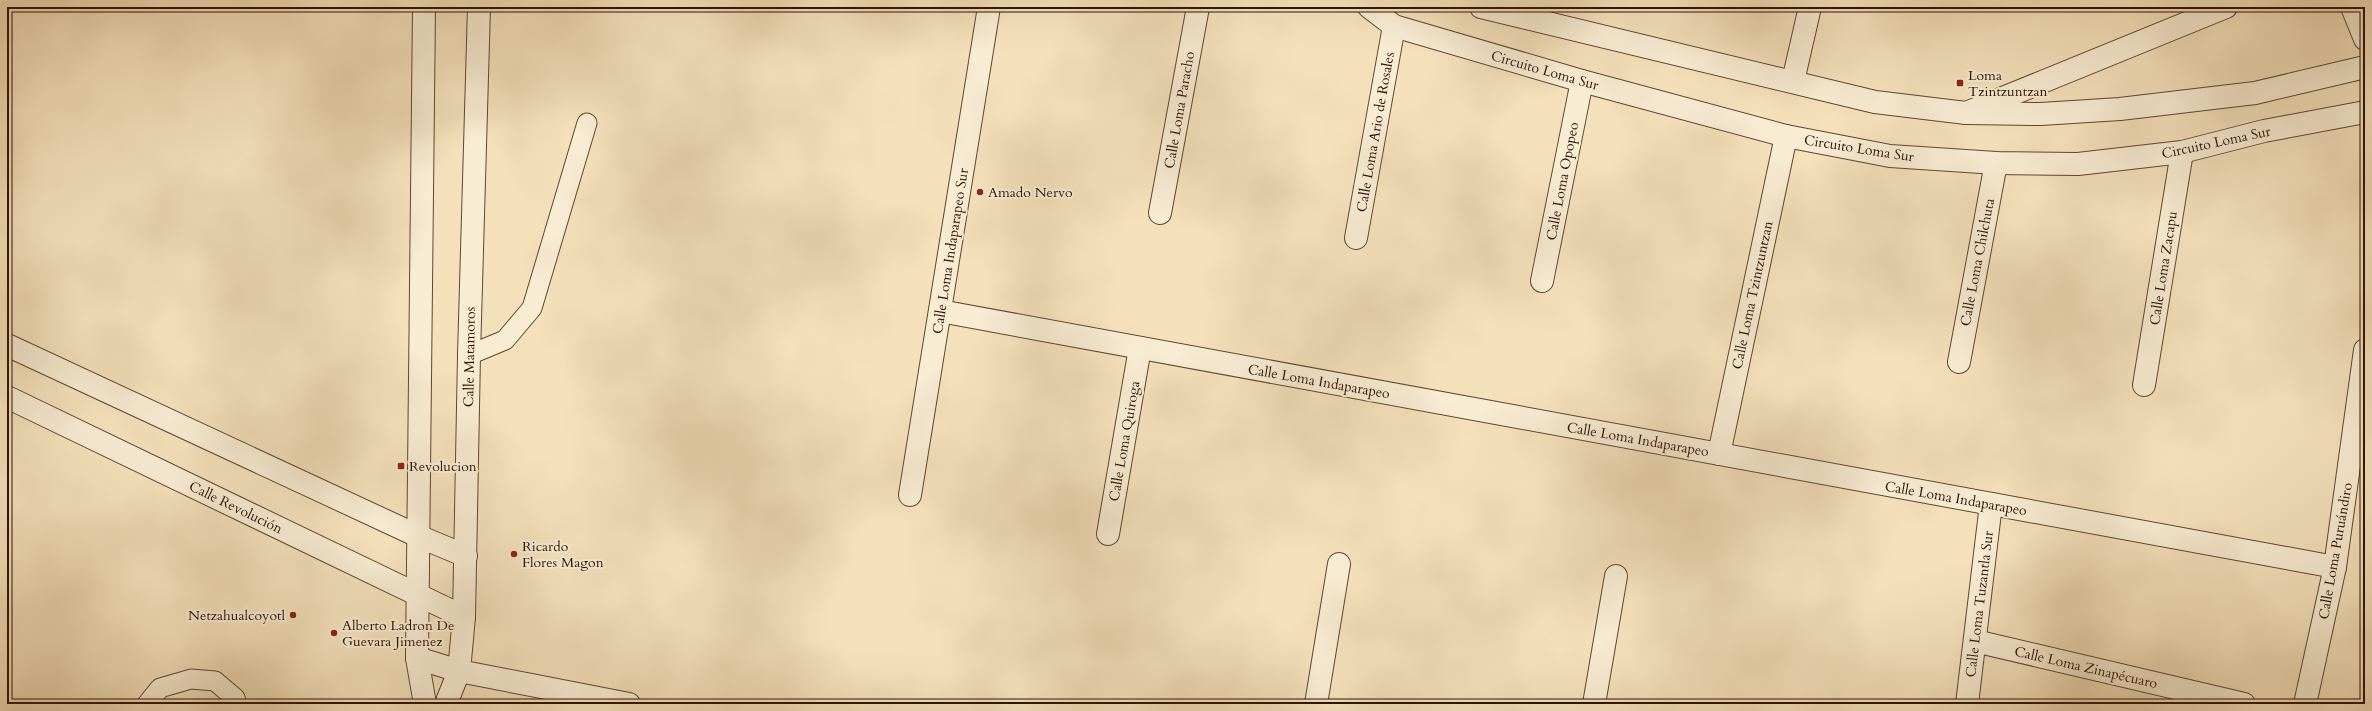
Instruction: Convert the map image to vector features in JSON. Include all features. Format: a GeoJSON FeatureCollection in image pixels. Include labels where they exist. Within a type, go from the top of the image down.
{"type":"FeatureCollection","features":[{"type":"Feature","properties":{"kind":"street"},"geometry":{"type":"LineString","coordinates":[[424,7],[417,595],[417,658],[424,704]]}},
{"type":"Feature","properties":{"kind":"street","name":"Calle Matamoros"},"geometry":{"type":"LineString","coordinates":[[446,704],[458,671],[464,617],[469,355],[479,7]]}},
{"type":"Feature","properties":{"kind":"street","name":"Calle Loma Indaparapeo Sur"},"geometry":{"type":"LineString","coordinates":[[910,496],[989,7]]}},
{"type":"Feature","properties":{"kind":"street","name":"Calle Loma Paracho"},"geometry":{"type":"LineString","coordinates":[[1160,213],[1198,7]]}},
{"type":"Feature","properties":{"kind":"street","name":"Circuito Loma Sur"},"geometry":{"type":"LineString","coordinates":[[1369,7],[1394,26],[1582,81],[1786,136],[1890,156],[1996,163],[2078,164],[2182,152],[2264,131],[2365,112]]}},
{"type":"Feature","properties":{"kind":"street"},"geometry":{"type":"LineString","coordinates":[[1481,7],[1876,102],[1966,112],[2041,114],[2136,107],[2255,93],[2365,67]]}},
{"type":"Feature","properties":{"kind":"street"},"geometry":{"type":"LineString","coordinates":[[1792,81],[1810,7]]}},
{"type":"Feature","properties":{"kind":"street"},"geometry":{"type":"LineString","coordinates":[[1966,112],[2226,7]]}},
{"type":"Feature","properties":{"kind":"street"},"geometry":{"type":"LineString","coordinates":[[2352,7],[2365,39]]}},
{"type":"Feature","properties":{"kind":"street","name":"Calle Loma Ario de Rosales"},"geometry":{"type":"LineString","coordinates":[[1356,238],[1394,26]]}},
{"type":"Feature","properties":{"kind":"street","name":"Calle Loma Opopeo"},"geometry":{"type":"LineString","coordinates":[[1542,281],[1582,81]]}},
{"type":"Feature","properties":{"kind":"street","name":"Calle Loma Tzintzuntzan"},"geometry":{"type":"LineString","coordinates":[[1719,454],[1786,136]]}},
{"type":"Feature","properties":{"kind":"street","name":"Calle Loma Zacapu"},"geometry":{"type":"LineString","coordinates":[[2144,385],[2182,152]]}},
{"type":"Feature","properties":{"kind":"street","name":"Calle Loma Chilchuta"},"geometry":{"type":"LineString","coordinates":[[1959,362],[1996,163]]}},
{"type":"Feature","properties":{"kind":"street","name":"Calle Loma Indaparapeo"},"geometry":{"type":"LineString","coordinates":[[940,311],[2335,567]]}},
{"type":"Feature","properties":{"kind":"street"},"geometry":{"type":"LineString","coordinates":[[7,345],[418,536],[466,556]]}},
{"type":"Feature","properties":{"kind":"street","name":"Calle Loma Quiroga"},"geometry":{"type":"LineString","coordinates":[[1108,534],[1140,348]]}},
{"type":"Feature","properties":{"kind":"street","name":"Calle Loma Puruándiro"},"geometry":{"type":"LineString","coordinates":[[2305,704],[2335,567],[2365,350]]}},
{"type":"Feature","properties":{"kind":"street","name":"Calle Revolución"},"geometry":{"type":"LineString","coordinates":[[7,397],[464,617]]}},
{"type":"Feature","properties":{"kind":"street","name":"Calle Loma Tuzantla Sur"},"geometry":{"type":"LineString","coordinates":[[1967,704],[1991,504]]}},
{"type":"Feature","properties":{"kind":"street"},"geometry":{"type":"LineString","coordinates":[[1316,704],[1339,564]]}},
{"type":"Feature","properties":{"kind":"street"},"geometry":{"type":"LineString","coordinates":[[1594,704],[1616,576]]}},
{"type":"Feature","properties":{"kind":"street","name":"Calle Loma Zinapécuaro"},"geometry":{"type":"LineString","coordinates":[[1975,641],[2244,704]]}},
{"type":"Feature","properties":{"kind":"street"},"geometry":{"type":"LineString","coordinates":[[417,658],[458,671],[629,704]]}},
{"type":"Feature","properties":{"kind":"lane"},"geometry":{"type":"LineString","coordinates":[[469,355],[505,340],[532,308],[587,123]]}},
{"type":"Feature","properties":{"kind":"lane"},"geometry":{"type":"LineString","coordinates":[[147,704],[160,688],[191,680],[215,681],[235,698],[237,704]]}},
{"type":"Feature","properties":{"kind":"place","name":"Loma Tzintzuntzan"},"geometry":{"type":"Point","coordinates":[1960,83]}},
{"type":"Feature","properties":{"kind":"place","name":"Amado Nervo"},"geometry":{"type":"Point","coordinates":[980,192]}},
{"type":"Feature","properties":{"kind":"place","name":"Revolucion"},"geometry":{"type":"Point","coordinates":[401,466]}},
{"type":"Feature","properties":{"kind":"place","name":"Ricardo Flores Magon"},"geometry":{"type":"Point","coordinates":[514,554]}},
{"type":"Feature","properties":{"kind":"place","name":"Netzahualcoyotl"},"geometry":{"type":"Point","coordinates":[293,615]}},
{"type":"Feature","properties":{"kind":"place","name":"Alberto Ladron De Guevara Jimenez"},"geometry":{"type":"Point","coordinates":[334,633]}}]}
